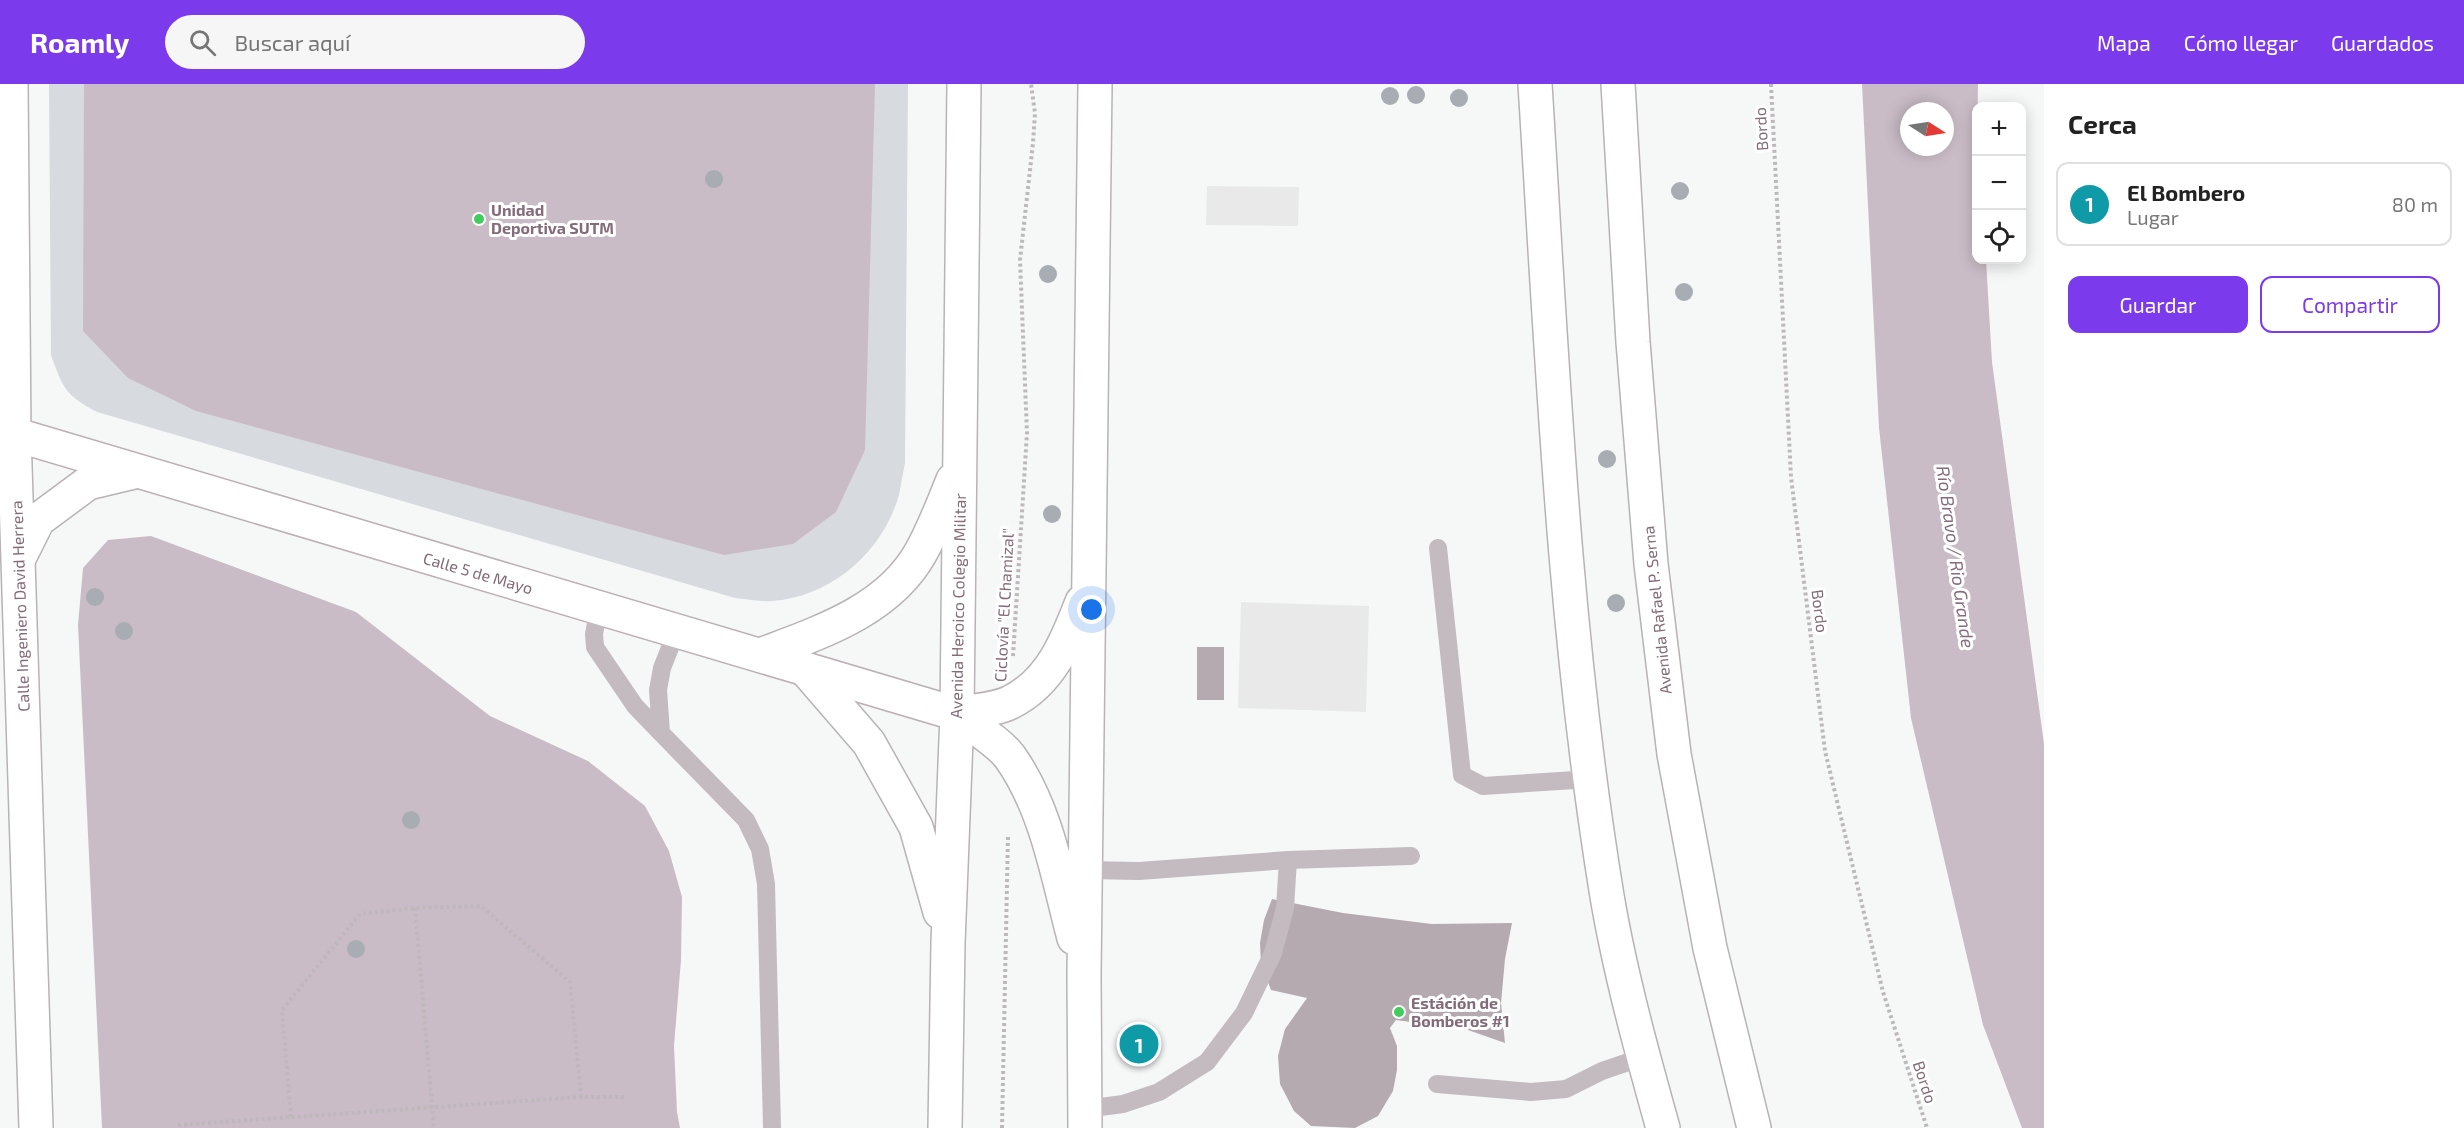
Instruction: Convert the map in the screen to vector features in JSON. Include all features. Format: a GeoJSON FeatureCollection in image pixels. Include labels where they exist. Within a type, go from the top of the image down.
{"type":"FeatureCollection","features":[{"type":"Feature","properties":{"kind":"main road","name":"Calle Ingeniero David Herrera"},"geometry":{"type":"LineString","coordinates":[[11,84],[7,432],[19,558],[36,1128]]}},
{"type":"Feature","properties":{"kind":"main road","name":"Avenida Heroico Colegio Militar"},"geometry":{"type":"LineString","coordinates":[[945,1128],[948,944],[957,714],[964,84]]}},
{"type":"Feature","properties":{"kind":"main road"},"geometry":{"type":"LineString","coordinates":[[1085,1118],[1084,975],[1095,84]]}},
{"type":"Feature","properties":{"kind":"main road"},"geometry":{"type":"LineString","coordinates":[[1535,84],[1559,480],[1581,711],[1608,898],[1643,1057],[1663,1128]]}},
{"type":"Feature","properties":{"kind":"main road","name":"Avenida Rafael P. Serna"},"geometry":{"type":"LineString","coordinates":[[1618,84],[1633,342],[1651,564],[1674,754],[1710,948],[1754,1128]]}},
{"type":"Feature","properties":{"kind":"main road","name":"Calle 5 de Mayo"},"geometry":{"type":"LineString","coordinates":[[7,432],[134,472],[762,654],[957,714]]}},
{"type":"Feature","properties":{"kind":"main road"},"geometry":{"type":"LineString","coordinates":[[762,654],[822,632],[871,606],[899,582],[921,553],[959,468]]}},
{"type":"Feature","properties":{"kind":"main road"},"geometry":{"type":"LineString","coordinates":[[19,558],[38,520],[88,483],[134,472]]}},
{"type":"Feature","properties":{"kind":"main road"},"geometry":{"type":"LineString","coordinates":[[957,714],[1011,702],[1041,680],[1063,649],[1089,585]]}},
{"type":"Feature","properties":{"kind":"main road"},"geometry":{"type":"LineString","coordinates":[[805,669],[869,742],[916,827],[948,944]]}},
{"type":"Feature","properties":{"kind":"main road"},"geometry":{"type":"LineString","coordinates":[[957,714],[1009,755],[1026,784],[1038,811],[1052,855],[1084,975]]}},
{"type":"Feature","properties":{"kind":"lane"},"geometry":{"type":"LineString","coordinates":[[1438,548],[1462,775],[1483,786],[1591,779]]}},
{"type":"Feature","properties":{"kind":"lane"},"geometry":{"type":"LineString","coordinates":[[599,608],[594,634],[595,647],[634,706],[746,820],[760,849],[766,884],[772,1128]]}},
{"type":"Feature","properties":{"kind":"lane"},"geometry":{"type":"LineString","coordinates":[[661,733],[658,690],[662,668],[677,630]]}},
{"type":"Feature","properties":{"kind":"lane"},"geometry":{"type":"LineString","coordinates":[[1086,870],[1139,871],[1288,860],[1411,856]]}},
{"type":"Feature","properties":{"kind":"lane"},"geometry":{"type":"LineString","coordinates":[[1085,1118],[1159,1092],[1207,1062],[1244,1013],[1273,953],[1285,908],[1288,860]]}},
{"type":"Feature","properties":{"kind":"lane"},"geometry":{"type":"LineString","coordinates":[[1437,1084],[1531,1092],[1566,1089],[1602,1071],[1643,1057]]}},
{"type":"Feature","properties":{"kind":"path","name":"Ciclovía \"El Chamizal\""},"geometry":{"type":"LineString","coordinates":[[1011,702],[1027,433],[1020,260],[1034,143],[1035,113],[1031,84]]}},
{"type":"Feature","properties":{"kind":"path","name":"Bordo"},"geometry":{"type":"LineString","coordinates":[[1771,84],[1791,477],[1826,751],[1883,992],[1927,1128]]}},
{"type":"Feature","properties":{"kind":"path"},"geometry":{"type":"LineString","coordinates":[[1002,1128],[1008,827]]}},
{"type":"Feature","properties":{"kind":"path"},"geometry":{"type":"LineString","coordinates":[[291,1117],[282,1010],[360,914],[415,908],[481,906],[570,982],[581,1097]]}},
{"type":"Feature","properties":{"kind":"path"},"geometry":{"type":"LineString","coordinates":[[415,908],[435,1128]]}},
{"type":"Feature","properties":{"kind":"path"},"geometry":{"type":"LineString","coordinates":[[178,1125],[581,1097],[624,1097]]}},
{"type":"Feature","properties":{"kind":"shaded area","name":"Unidad Deportiva SUTM"},"geometry":{"type":"Polygon","coordinates":[[[49,84],[908,84],[905,463],[899,495],[881,535],[852,568],[834,581],[814,591],[794,598],[767,601],[735,598],[97,412],[78,401],[66,390],[51,355],[49,84]]]}},
{"type":"Feature","properties":{"kind":"shaded area"},"geometry":{"type":"Polygon","coordinates":[[[1207,186],[1299,187],[1298,226],[1206,225],[1207,186]]]}},
{"type":"Feature","properties":{"kind":"shaded area"},"geometry":{"type":"Polygon","coordinates":[[[1241,602],[1369,606],[1366,712],[1238,708],[1241,602]]]}},
{"type":"Feature","properties":{"kind":"water","name":"Unidad Deportiva SUTM"},"geometry":{"type":"Polygon","coordinates":[[[84,84],[875,84],[865,450],[836,512],[793,544],[724,555],[196,411],[128,378],[83,331],[84,84]]]}},
{"type":"Feature","properties":{"kind":"water","name":"Río Bravo / Rio Grande"},"geometry":{"type":"Polygon","coordinates":[[[1862,84],[1978,84],[1978,102],[1972,102],[1972,264],[1986,264],[1992,362],[2044,744],[2044,1128],[2022,1128],[1983,1025],[1911,718],[1879,428],[1862,84]]]}},
{"type":"Feature","properties":{"kind":"water"},"geometry":{"type":"Polygon","coordinates":[[[151,536],[356,612],[490,716],[588,761],[645,806],[669,851],[682,897],[681,960],[674,1046],[677,1112],[680,1128],[102,1128],[78,625],[83,568],[108,540],[151,536]]]}},
{"type":"Feature","properties":{"kind":"building"},"geometry":{"type":"Polygon","coordinates":[[[1197,647],[1224,647],[1224,700],[1197,700],[1197,647]]]}},
{"type":"Feature","properties":{"kind":"building","name":"Estáción de Bomberos #1"},"geometry":{"type":"Polygon","coordinates":[[[1272,899],[1343,913],[1432,924],[1512,923],[1505,959],[1501,1003],[1505,1043],[1468,1030],[1396,1020],[1390,1028],[1397,1046],[1397,1070],[1393,1091],[1378,1116],[1355,1128],[1311,1126],[1294,1111],[1280,1084],[1278,1056],[1285,1029],[1307,998],[1271,990],[1261,964],[1260,943],[1264,920],[1272,899]]]}},
{"type":"Feature","properties":{"kind":"place","name":"Unidad Deportiva SUTM"},"geometry":{"type":"Point","coordinates":[479,219]}},
{"type":"Feature","properties":{"kind":"place","name":"Estáción de Bomberos #1"},"geometry":{"type":"Point","coordinates":[1399,1012]}},
{"type":"Feature","properties":{"kind":"place","name":"El Bombero"},"geometry":{"type":"Point","coordinates":[1139,1044]}}]}
